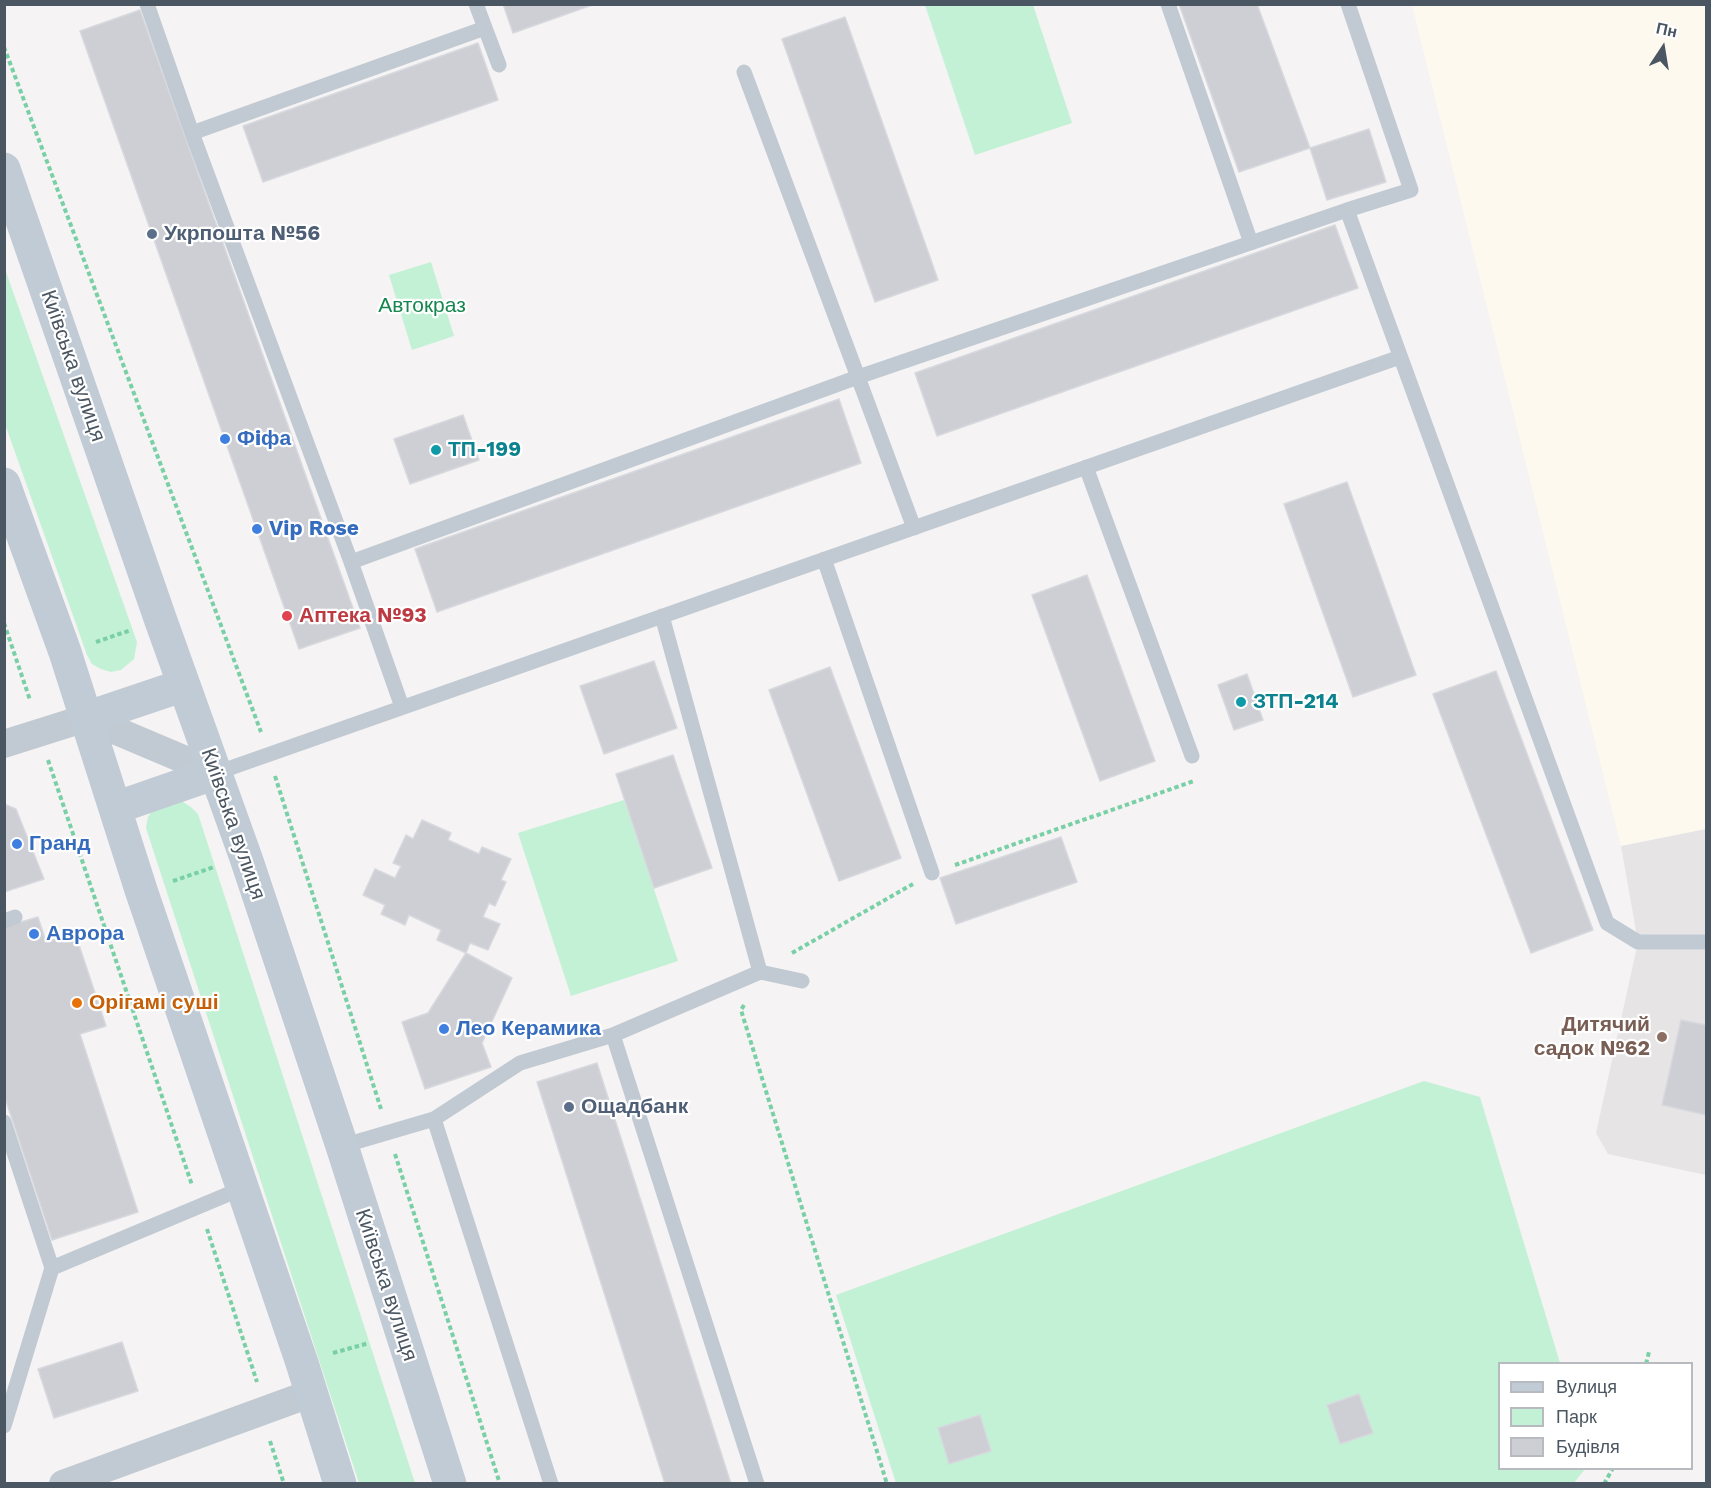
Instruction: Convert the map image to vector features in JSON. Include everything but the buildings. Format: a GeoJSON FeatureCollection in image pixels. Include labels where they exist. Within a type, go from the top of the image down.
{"type":"FeatureCollection","features":[{"type":"Feature","properties":{"kind":"main road","name":"Київська вулиця"},"geometry":{"type":"LineString","coordinates":[[4,169],[246,858],[342,1146],[450,1484]]}},
{"type":"Feature","properties":{"kind":"main road"},"geometry":{"type":"LineString","coordinates":[[4,484],[65,652],[115,808],[312,1393],[340,1484]]}},
{"type":"Feature","properties":{"kind":"main road"},"geometry":{"type":"LineString","coordinates":[[86,718],[184,685]]}},
{"type":"Feature","properties":{"kind":"main road"},"geometry":{"type":"LineString","coordinates":[[115,808],[216,773]]}},
{"type":"Feature","properties":{"kind":"street"},"geometry":{"type":"LineString","coordinates":[[4,744],[86,718],[216,773]]}},
{"type":"Feature","properties":{"kind":"street"},"geometry":{"type":"LineString","coordinates":[[63,1484],[312,1393]]}},
{"type":"Feature","properties":{"kind":"lane"},"geometry":{"type":"LineString","coordinates":[[147,4],[402,707]]}},
{"type":"Feature","properties":{"kind":"lane"},"geometry":{"type":"LineString","coordinates":[[476,4],[499,65]]}},
{"type":"Feature","properties":{"kind":"lane"},"geometry":{"type":"LineString","coordinates":[[1168,4],[1251,243]]}},
{"type":"Feature","properties":{"kind":"lane"},"geometry":{"type":"LineString","coordinates":[[351,562],[858,376],[1411,190],[1348,4]]}},
{"type":"Feature","properties":{"kind":"lane"},"geometry":{"type":"LineString","coordinates":[[192,133],[485,28]]}},
{"type":"Feature","properties":{"kind":"lane"},"geometry":{"type":"LineString","coordinates":[[744,72],[914,528]]}},
{"type":"Feature","properties":{"kind":"lane"},"geometry":{"type":"LineString","coordinates":[[1347,210],[1607,923],[1638,942],[1707,942]]}},
{"type":"Feature","properties":{"kind":"lane"},"geometry":{"type":"LineString","coordinates":[[216,773],[1400,357]]}},
{"type":"Feature","properties":{"kind":"lane"},"geometry":{"type":"LineString","coordinates":[[1086,467],[1192,756]]}},
{"type":"Feature","properties":{"kind":"lane"},"geometry":{"type":"LineString","coordinates":[[824,559],[932,873]]}},
{"type":"Feature","properties":{"kind":"lane"},"geometry":{"type":"LineString","coordinates":[[662,616],[760,972]]}},
{"type":"Feature","properties":{"kind":"lane"},"geometry":{"type":"LineString","coordinates":[[342,1146],[434,1119],[520,1063],[614,1035],[760,972],[802,981]]}},
{"type":"Feature","properties":{"kind":"lane"},"geometry":{"type":"LineString","coordinates":[[614,1035],[757,1484]]}},
{"type":"Feature","properties":{"kind":"lane"},"geometry":{"type":"LineString","coordinates":[[434,1119],[551,1484]]}},
{"type":"Feature","properties":{"kind":"lane"},"geometry":{"type":"LineString","coordinates":[[4,1122],[52,1269],[4,1426]]}},
{"type":"Feature","properties":{"kind":"lane"},"geometry":{"type":"LineString","coordinates":[[52,1269],[243,1188]]}},
{"type":"Feature","properties":{"kind":"path"},"geometry":{"type":"LineString","coordinates":[[4,47],[269,754],[295,843],[500,1484]]}},
{"type":"Feature","properties":{"kind":"path"},"geometry":{"type":"LineString","coordinates":[[4,622],[30,700]]}},
{"type":"Feature","properties":{"kind":"path"},"geometry":{"type":"LineString","coordinates":[[93,642],[132,629]]}},
{"type":"Feature","properties":{"kind":"path"},"geometry":{"type":"LineString","coordinates":[[45,751],[96,904]]}},
{"type":"Feature","properties":{"kind":"path"},"geometry":{"type":"LineString","coordinates":[[887,1484],[741,1010],[760,972],[932,873],[1201,779]]}},
{"type":"Feature","properties":{"kind":"path"},"geometry":{"type":"LineString","coordinates":[[164,884],[215,867]]}},
{"type":"Feature","properties":{"kind":"path"},"geometry":{"type":"LineString","coordinates":[[328,1354],[369,1343]]}},
{"type":"Feature","properties":{"kind":"path"},"geometry":{"type":"LineString","coordinates":[[1646,1362],[1649,1352]]}},
{"type":"Feature","properties":{"kind":"path"},"geometry":{"type":"LineString","coordinates":[[1604,1484],[1612,1470]]}},
{"type":"Feature","properties":{"kind":"shaded area"},"geometry":{"type":"Polygon","coordinates":[[[1412,5],[1706,5],[1706,829],[1621,846],[1412,5]]]}},
{"type":"Feature","properties":{"kind":"shaded area","name":"Дитячий садок №62"},"geometry":{"type":"Polygon","coordinates":[[[1706,829],[1706,1175],[1608,1154],[1596,1133],[1638,942],[1621,846],[1706,829]]]}},
{"type":"Feature","properties":{"kind":"green space"},"geometry":{"type":"Polygon","coordinates":[[[925,5],[1033,5],[1072,123],[975,155],[925,5]]]}},
{"type":"Feature","properties":{"kind":"green space","name":"Автокраз"},"geometry":{"type":"Polygon","coordinates":[[[431,262],[454,336],[412,350],[389,275],[431,262]]]}},
{"type":"Feature","properties":{"kind":"green space"},"geometry":{"type":"Polygon","coordinates":[[[5,269],[137,642],[134,659],[121,670],[111,672],[101,669],[92,664],[87,655],[5,424],[5,269]]]}},
{"type":"Feature","properties":{"kind":"green space"},"geometry":{"type":"Polygon","coordinates":[[[624,800],[678,961],[571,996],[518,833],[624,800]]]}},
{"type":"Feature","properties":{"kind":"green space"},"geometry":{"type":"Polygon","coordinates":[[[174,801],[183,802],[198,814],[415,1483],[359,1483],[146,828],[148,817],[154,808],[174,801]]]}},
{"type":"Feature","properties":{"kind":"green space"},"geometry":{"type":"Polygon","coordinates":[[[1424,1081],[1480,1097],[1560,1362],[1498,1362],[1498,1470],[1584,1470],[1573,1484],[896,1483],[836,1295],[1424,1081]]]}},
{"type":"Feature","properties":{"kind":"place","name":"Укрпошта №56"},"geometry":{"type":"Point","coordinates":[152,234]}},
{"type":"Feature","properties":{"kind":"place","name":"Фiфа"},"geometry":{"type":"Point","coordinates":[225,439]}},
{"type":"Feature","properties":{"kind":"place","name":"ТП-199"},"geometry":{"type":"Point","coordinates":[436,450]}},
{"type":"Feature","properties":{"kind":"place","name":"Vip Rose"},"geometry":{"type":"Point","coordinates":[257,529]}},
{"type":"Feature","properties":{"kind":"place","name":"Аптека №93"},"geometry":{"type":"Point","coordinates":[287,616]}},
{"type":"Feature","properties":{"kind":"place","name":"ЗТП-214"},"geometry":{"type":"Point","coordinates":[1241,702]}},
{"type":"Feature","properties":{"kind":"place","name":"Гранд"},"geometry":{"type":"Point","coordinates":[17,844]}},
{"type":"Feature","properties":{"kind":"place","name":"Аврора"},"geometry":{"type":"Point","coordinates":[34,934]}},
{"type":"Feature","properties":{"kind":"place","name":"Орігамі суші"},"geometry":{"type":"Point","coordinates":[77,1003]}},
{"type":"Feature","properties":{"kind":"place","name":"Лео Керамика"},"geometry":{"type":"Point","coordinates":[444,1029]}},
{"type":"Feature","properties":{"kind":"place","name":"Дитячий садок №62"},"geometry":{"type":"Point","coordinates":[1662,1037]}},
{"type":"Feature","properties":{"kind":"place","name":"Ощадбанк"},"geometry":{"type":"Point","coordinates":[569,1107]}}]}
